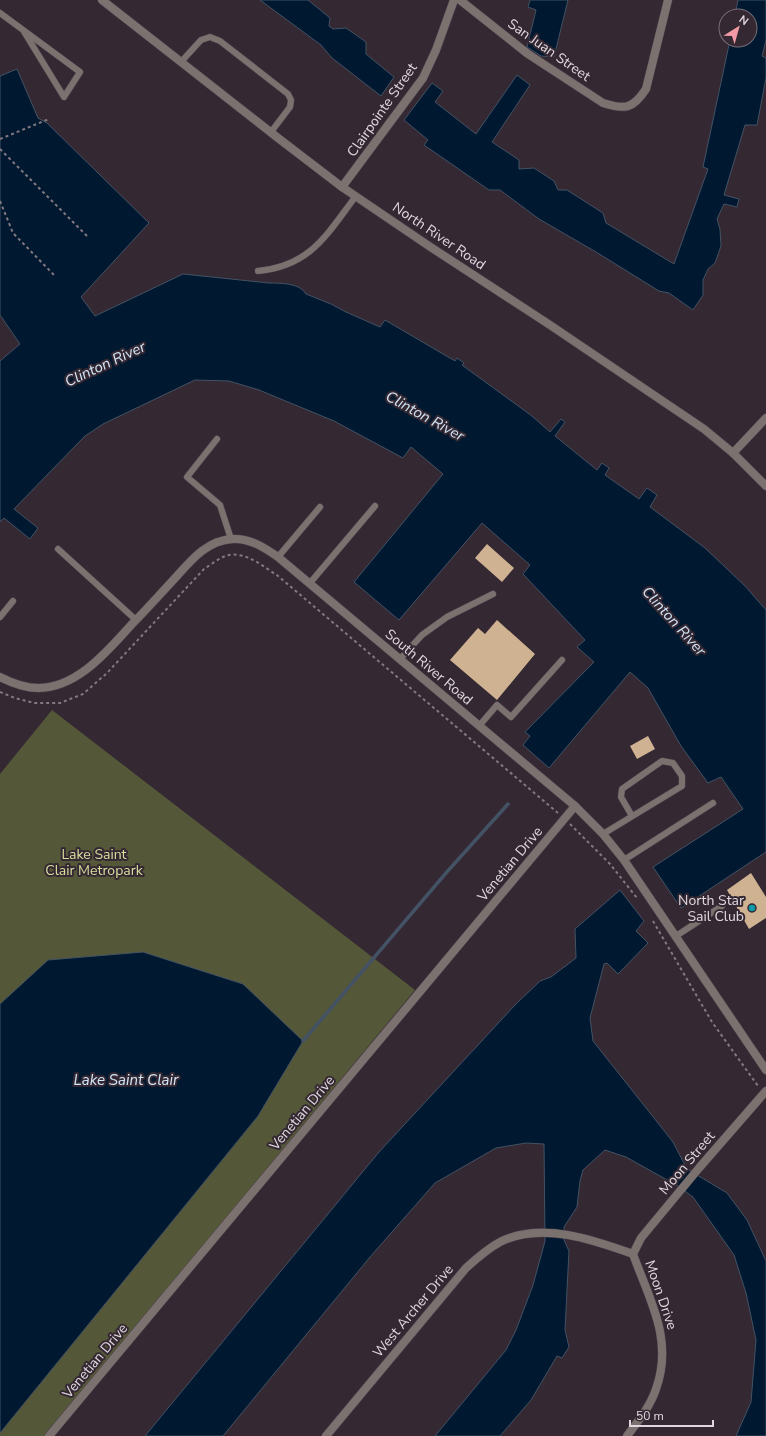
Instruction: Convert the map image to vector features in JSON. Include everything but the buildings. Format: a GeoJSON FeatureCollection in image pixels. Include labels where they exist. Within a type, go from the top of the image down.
{"type":"FeatureCollection","features":[{"type":"Feature","properties":{"kind":"street","name":"North River Road"},"geometry":{"type":"LineString","coordinates":[[102,0],[342,187],[704,429],[733,453],[766,486]]}},
{"type":"Feature","properties":{"kind":"street","name":"Clairpointe Street"},"geometry":{"type":"LineString","coordinates":[[342,187],[423,78],[436,50],[454,0]]}},
{"type":"Feature","properties":{"kind":"street","name":"San Juan Street"},"geometry":{"type":"LineString","coordinates":[[460,0],[528,54],[603,103],[616,107],[629,107],[639,99],[646,89],[668,0]]}},
{"type":"Feature","properties":{"kind":"street"},"geometry":{"type":"LineString","coordinates":[[733,453],[766,418]]}},
{"type":"Feature","properties":{"kind":"street","name":"South River Road"},"geometry":{"type":"LineString","coordinates":[[0,677],[27,687],[39,688],[52,686],[69,680],[88,668],[111,647],[200,553],[213,544],[231,539],[243,540],[259,545],[278,557],[310,583],[575,806],[603,834],[624,860],[766,1070]]}},
{"type":"Feature","properties":{"kind":"street","name":"Venetian Drive"},"geometry":{"type":"LineString","coordinates":[[49,1436],[575,806]]}},
{"type":"Feature","properties":{"kind":"street","name":"Moon Street"},"geometry":{"type":"LineString","coordinates":[[633,1254],[641,1238],[765,1092]]}},
{"type":"Feature","properties":{"kind":"street","name":"Moon Drive"},"geometry":{"type":"LineString","coordinates":[[541,1234],[568,1235],[591,1240],[633,1254],[652,1303],[662,1337],[662,1362],[656,1391],[644,1413],[627,1436]]}},
{"type":"Feature","properties":{"kind":"street","name":"West Archer Drive"},"geometry":{"type":"LineString","coordinates":[[326,1436],[466,1268],[481,1255],[502,1242],[524,1235],[541,1234]]}},
{"type":"Feature","properties":{"kind":"lane"},"geometry":{"type":"LineString","coordinates":[[0,13],[80,72],[64,97],[23,30]]}},
{"type":"Feature","properties":{"kind":"lane"},"geometry":{"type":"LineString","coordinates":[[181,62],[201,40],[210,37],[220,41],[288,94],[291,100],[290,107],[271,132]]}},
{"type":"Feature","properties":{"kind":"lane"},"geometry":{"type":"LineString","coordinates":[[258,270],[284,266],[297,261],[310,252],[322,241],[356,196]]}},
{"type":"Feature","properties":{"kind":"lane"},"geometry":{"type":"LineString","coordinates":[[217,439],[187,477],[220,505],[231,539]]}},
{"type":"Feature","properties":{"kind":"lane"},"geometry":{"type":"LineString","coordinates":[[310,583],[375,506]]}},
{"type":"Feature","properties":{"kind":"lane"},"geometry":{"type":"LineString","coordinates":[[278,557],[320,507]]}},
{"type":"Feature","properties":{"kind":"lane"},"geometry":{"type":"LineString","coordinates":[[58,549],[136,620]]}},
{"type":"Feature","properties":{"kind":"lane"},"geometry":{"type":"LineString","coordinates":[[400,659],[422,635],[447,617],[493,594]]}},
{"type":"Feature","properties":{"kind":"lane"},"geometry":{"type":"LineString","coordinates":[[0,617],[13,601]]}},
{"type":"Feature","properties":{"kind":"lane"},"geometry":{"type":"LineString","coordinates":[[479,726],[497,705],[510,717],[562,660]]}},
{"type":"Feature","properties":{"kind":"lane"},"geometry":{"type":"LineString","coordinates":[[603,834],[682,786],[682,776],[673,763],[662,761],[622,789],[621,797],[632,816]]}},
{"type":"Feature","properties":{"kind":"lane"},"geometry":{"type":"LineString","coordinates":[[624,860],[713,802]]}},
{"type":"Feature","properties":{"kind":"lane"},"geometry":{"type":"LineString","coordinates":[[676,936],[722,906]]}},
{"type":"Feature","properties":{"kind":"path"},"geometry":{"type":"LineString","coordinates":[[0,138],[49,119]]}},
{"type":"Feature","properties":{"kind":"path"},"geometry":{"type":"LineString","coordinates":[[0,148],[87,236]]}},
{"type":"Feature","properties":{"kind":"path"},"geometry":{"type":"LineString","coordinates":[[0,201],[13,233],[54,275]]}},
{"type":"Feature","properties":{"kind":"path"},"geometry":{"type":"LineString","coordinates":[[0,692],[34,703],[60,703],[84,694],[107,673],[204,570],[228,555],[239,555],[256,561],[278,576],[547,802],[610,864],[640,901]]}},
{"type":"Feature","properties":{"kind":"path"},"geometry":{"type":"LineString","coordinates":[[652,920],[712,1022],[743,1066],[765,1092]]}},
{"type":"Feature","properties":{"kind":"green space","name":"Lake Saint Clair Metropark"},"geometry":{"type":"Polygon","coordinates":[[[52,710],[415,990],[45,1436],[0,1436],[0,1433],[258,1116],[0,1004],[0,774],[52,710]]]}},
{"type":"Feature","properties":{"kind":"water"},"geometry":{"type":"Polygon","coordinates":[[[260,0],[308,0],[330,18],[329,26],[333,29],[346,28],[366,42],[366,54],[394,77],[381,96],[332,58],[321,45],[260,0]]]}},
{"type":"Feature","properties":{"kind":"water"},"geometry":{"type":"Polygon","coordinates":[[[530,0],[568,0],[554,57],[541,56],[527,47],[536,10],[528,7],[530,0]]]}},
{"type":"Feature","properties":{"kind":"water"},"geometry":{"type":"Polygon","coordinates":[[[738,0],[766,0],[766,40],[762,56],[766,58],[766,78],[757,125],[745,125],[724,195],[739,199],[737,207],[724,204],[717,219],[720,229],[721,246],[715,263],[708,269],[703,280],[703,295],[693,310],[669,293],[659,291],[539,219],[500,190],[489,190],[424,145],[428,140],[404,120],[432,83],[443,91],[435,102],[476,134],[517,75],[530,85],[492,142],[519,160],[519,169],[534,168],[554,181],[558,190],[567,190],[603,213],[606,223],[674,264],[708,169],[703,167],[728,48],[758,48],[758,8],[736,8],[738,0]]]}},
{"type":"Feature","properties":{"kind":"water","name":"Clinton River"},"geometry":{"type":"Polygon","coordinates":[[[17,69],[38,118],[47,123],[149,223],[81,297],[95,316],[183,274],[290,284],[303,290],[306,294],[380,327],[385,320],[455,361],[457,358],[464,363],[462,365],[532,416],[550,432],[561,419],[565,422],[555,436],[597,470],[602,463],[609,468],[605,475],[639,499],[647,488],[657,495],[650,507],[705,548],[745,586],[766,610],[766,852],[681,908],[653,867],[743,809],[721,777],[708,783],[681,746],[648,688],[630,672],[549,768],[523,745],[530,736],[525,732],[594,662],[577,647],[585,640],[523,574],[530,565],[482,523],[399,620],[354,582],[443,474],[411,447],[403,458],[334,421],[259,390],[229,381],[195,380],[103,424],[85,436],[14,509],[38,528],[30,539],[4,518],[0,522],[0,361],[20,344],[0,315],[0,76],[17,69]]]}},
{"type":"Feature","properties":{"kind":"water"},"geometry":{"type":"Polygon","coordinates":[[[620,890],[644,921],[636,931],[648,943],[618,974],[607,963],[604,964],[590,1018],[593,1041],[673,1142],[687,1169],[727,1193],[747,1220],[766,1261],[766,1436],[736,1436],[751,1402],[756,1340],[746,1293],[734,1255],[693,1197],[678,1186],[626,1157],[605,1150],[583,1170],[580,1181],[577,1207],[564,1227],[564,1240],[569,1251],[565,1330],[569,1347],[562,1358],[557,1356],[531,1400],[500,1436],[435,1436],[506,1350],[516,1330],[533,1285],[545,1241],[544,1144],[526,1143],[496,1148],[435,1183],[370,1257],[223,1436],[145,1436],[379,1152],[515,1005],[540,981],[551,977],[576,958],[575,929],[620,890]]]}},
{"type":"Feature","properties":{"kind":"water","name":"Lake Saint Clair"},"geometry":{"type":"Polygon","coordinates":[[[143,952],[243,984],[303,1041],[258,1116],[0,1433],[0,1004],[48,960],[143,952]]]}},
{"type":"Feature","properties":{"kind":"waterway"},"geometry":{"type":"LineString","coordinates":[[303,1041],[446,873],[508,804]]}},
{"type":"Feature","properties":{"kind":"place","name":"North Star Sail Club"},"geometry":{"type":"Point","coordinates":[752,908]}}]}
